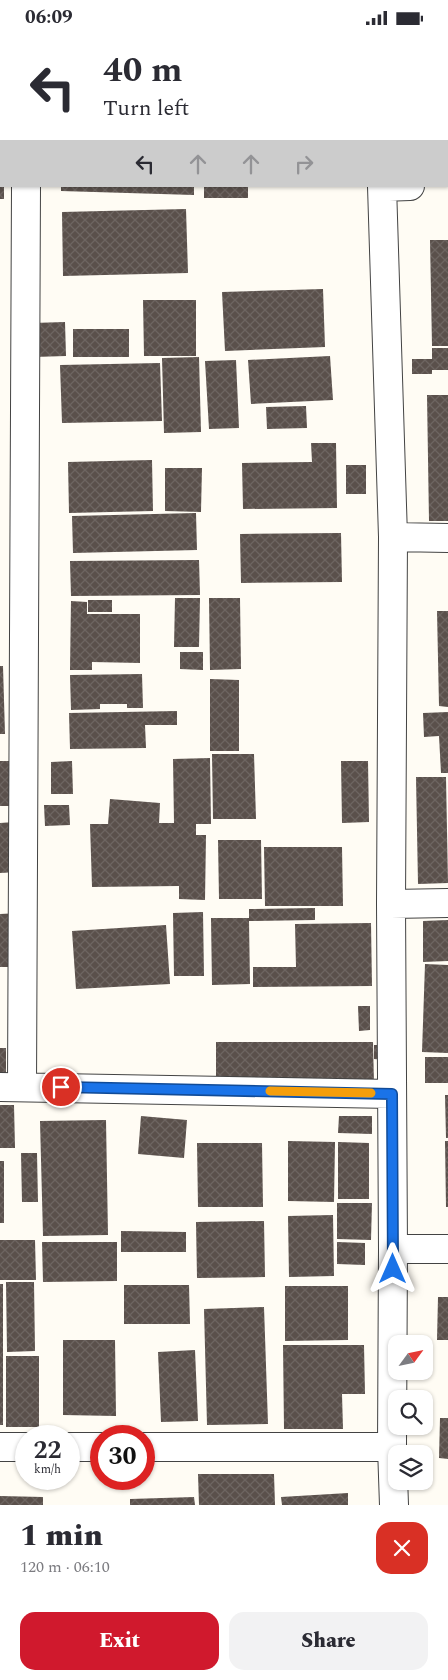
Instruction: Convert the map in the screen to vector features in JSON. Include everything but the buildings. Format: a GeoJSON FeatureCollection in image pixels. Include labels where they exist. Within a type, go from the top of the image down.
{"type":"FeatureCollection","features":[{"type":"Feature","properties":{"kind":"street"},"geometry":{"type":"LineString","coordinates":[[26,187],[11,1086],[392,1094]]}},
{"type":"Feature","properties":{"kind":"street"},"geometry":{"type":"LineString","coordinates":[[382,187],[393,537],[391,904],[392,1445]]}},
{"type":"Feature","properties":{"kind":"street"},"geometry":{"type":"LineString","coordinates":[[393,537],[448,538]]}},
{"type":"Feature","properties":{"kind":"street"},"geometry":{"type":"LineString","coordinates":[[391,904],[448,903]]}},
{"type":"Feature","properties":{"kind":"street"},"geometry":{"type":"LineString","coordinates":[[393,1249],[448,1249]]}},
{"type":"Feature","properties":{"kind":"street"},"geometry":{"type":"LineString","coordinates":[[0,1447],[15,1447]]}},
{"type":"Feature","properties":{"kind":"street"},"geometry":{"type":"LineString","coordinates":[[155,1447],[388,1447]]}},
{"type":"Feature","properties":{"kind":"street"},"geometry":{"type":"LineString","coordinates":[[393,1490],[394,1505]]}},
{"type":"Feature","properties":{"kind":"slow traffic"},"geometry":{"type":"LineString","coordinates":[[270,1091],[371,1093]]}},
{"type":"Feature","properties":{"kind":"route"},"geometry":{"type":"LineString","coordinates":[[61,1087],[392,1094],[393,1269]]}}]}
